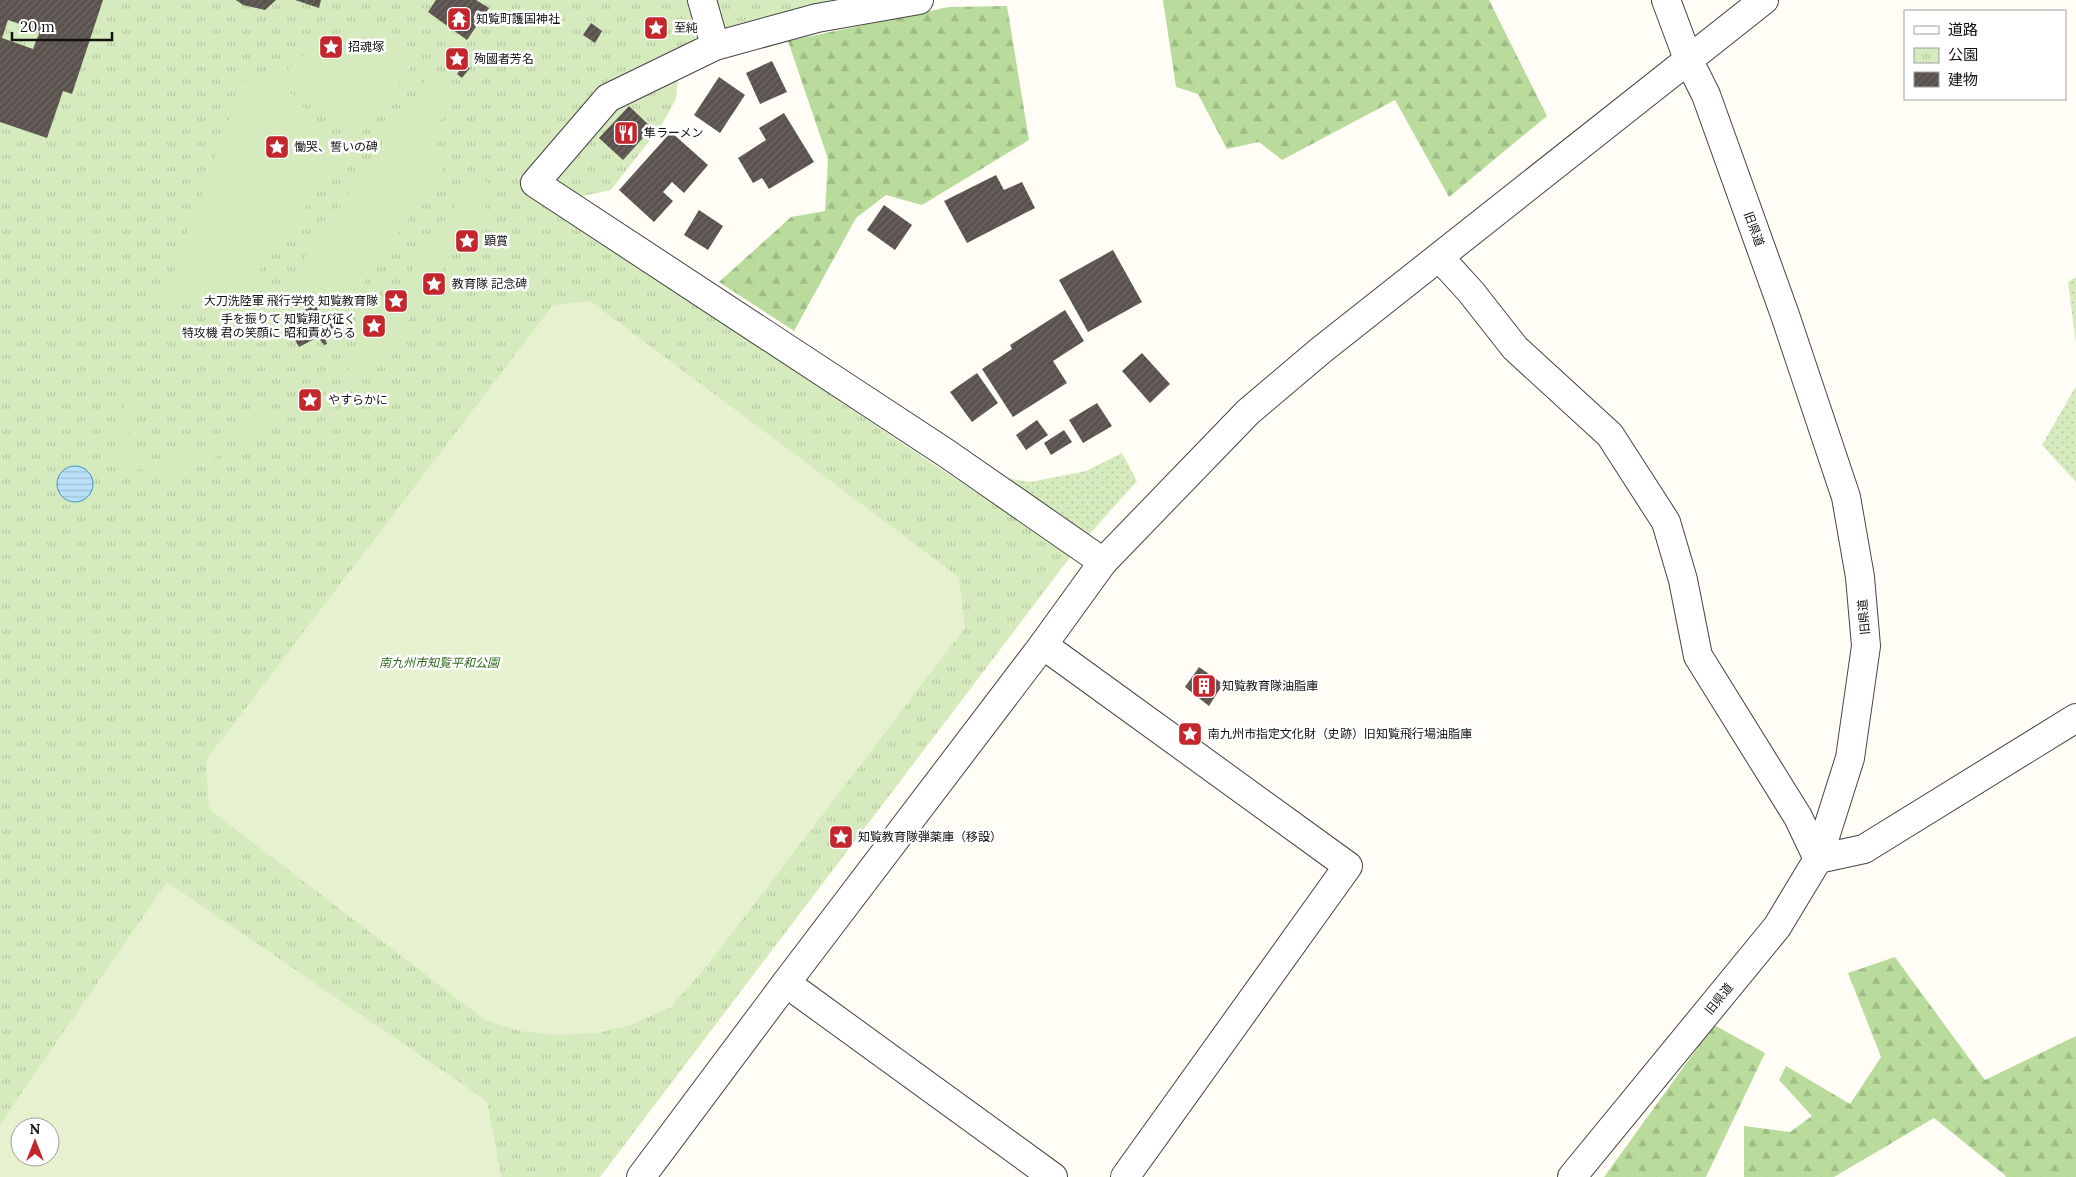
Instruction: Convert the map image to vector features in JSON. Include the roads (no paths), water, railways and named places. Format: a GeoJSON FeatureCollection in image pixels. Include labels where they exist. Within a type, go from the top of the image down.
{"type":"FeatureCollection","features":[{"type":"Feature","properties":{"kind":"street"},"geometry":{"type":"LineString","coordinates":[[702,0],[715,46]]}},
{"type":"Feature","properties":{"kind":"street"},"geometry":{"type":"LineString","coordinates":[[919,0],[817,18],[715,46],[608,98],[536,183],[946,453],[1103,562]]}},
{"type":"Feature","properties":{"kind":"street","name":"旧県道"},"geometry":{"type":"LineString","coordinates":[[1572,1177],[1777,927],[1818,859],[1850,758],[1866,646],[1860,577],[1843,488],[1785,315],[1709,104],[1688,59],[1666,0]]}},
{"type":"Feature","properties":{"kind":"street"},"geometry":{"type":"LineString","coordinates":[[641,1177],[1043,645],[1103,562],[1248,412],[1320,351],[1764,0]]}},
{"type":"Feature","properties":{"kind":"street"},"geometry":{"type":"LineString","coordinates":[[1440,258],[1471,292],[1515,348],[1610,435],[1666,522],[1684,580],[1698,656],[1798,817],[1818,859],[1864,849],[2076,718]]}},
{"type":"Feature","properties":{"kind":"street"},"geometry":{"type":"LineString","coordinates":[[1043,645],[1348,866],[1125,1177]]}},
{"type":"Feature","properties":{"kind":"street"},"geometry":{"type":"LineString","coordinates":[[786,983],[1053,1177]]}},
{"type":"Feature","properties":{"kind":"water"},"geometry":{"type":"Polygon","coordinates":[[[75,466],[82,467],[88,471],[92,477],[92,491],[88,497],[82,501],[75,502],[68,501],[62,497],[58,491],[57,484],[58,477],[62,471],[68,467],[75,466]]]}},
{"type":"Feature","properties":{"kind":"place","name":"知覧町護国神社"},"geometry":{"type":"Point","coordinates":[459,19]}},
{"type":"Feature","properties":{"kind":"place","name":"至純"},"geometry":{"type":"Point","coordinates":[656,28]}},
{"type":"Feature","properties":{"kind":"place","name":"招魂塚"},"geometry":{"type":"Point","coordinates":[331,47]}},
{"type":"Feature","properties":{"kind":"place","name":"殉國者芳名"},"geometry":{"type":"Point","coordinates":[457,59]}},
{"type":"Feature","properties":{"kind":"place","name":"隼ラーメン"},"geometry":{"type":"Point","coordinates":[626,133]}},
{"type":"Feature","properties":{"kind":"place","name":"慟哭、誓いの碑"},"geometry":{"type":"Point","coordinates":[277,147]}},
{"type":"Feature","properties":{"kind":"place","name":"顕賞"},"geometry":{"type":"Point","coordinates":[467,241]}},
{"type":"Feature","properties":{"kind":"place","name":"教育隊 記念碑"},"geometry":{"type":"Point","coordinates":[434,284]}},
{"type":"Feature","properties":{"kind":"place","name":"大刀洗陸軍 飛行学校 知覧教育隊"},"geometry":{"type":"Point","coordinates":[396,301]}},
{"type":"Feature","properties":{"kind":"place","name":"手を振りて 知覧翔び征く 特攻機 君の笑顔に 昭和責めらる"},"geometry":{"type":"Point","coordinates":[374,326]}},
{"type":"Feature","properties":{"kind":"place","name":"やすらかに"},"geometry":{"type":"Point","coordinates":[310,400]}},
{"type":"Feature","properties":{"kind":"place","name":"知覧教育隊油脂庫"},"geometry":{"type":"Point","coordinates":[1204,686]}},
{"type":"Feature","properties":{"kind":"place","name":"南九州市指定文化財（史跡）旧知覧飛行場油脂庫"},"geometry":{"type":"Point","coordinates":[1190,734]}},
{"type":"Feature","properties":{"kind":"place","name":"知覧教育隊弾薬庫（移設）"},"geometry":{"type":"Point","coordinates":[841,837]}},
{"type":"Feature","properties":{"kind":"park label","name":"南九州市知覧平和公園"},"geometry":{"type":"Point","coordinates":[439,663]}}]}
